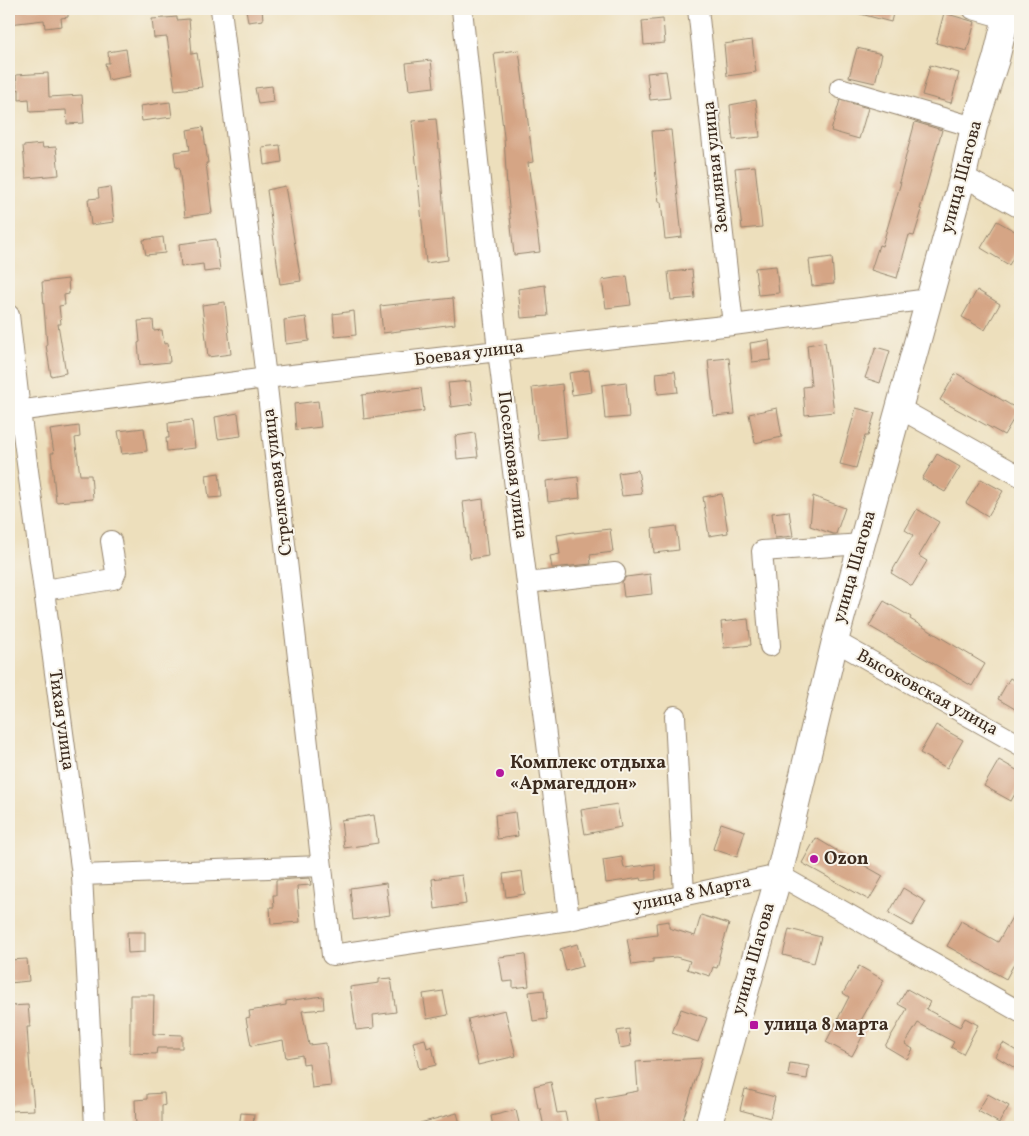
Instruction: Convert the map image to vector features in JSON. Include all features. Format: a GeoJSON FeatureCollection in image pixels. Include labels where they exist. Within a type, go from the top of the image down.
{"type":"FeatureCollection","features":[{"type":"Feature","properties":{"kind":"main road","name":"улица Шагова"},"geometry":{"type":"LineString","coordinates":[[708,1127],[779,875],[834,641],[963,176],[974,128],[996,59],[1007,13]]}},
{"type":"Feature","properties":{"kind":"street","name":"Стрелковая улица"},"geometry":{"type":"LineString","coordinates":[[221,9],[266,378],[332,955]]}},
{"type":"Feature","properties":{"kind":"street","name":"Поселковая улица"},"geometry":{"type":"LineString","coordinates":[[462,9],[498,351],[569,920]]}},
{"type":"Feature","properties":{"kind":"street","name":"Земляная улица"},"geometry":{"type":"LineString","coordinates":[[698,9],[733,325]]}},
{"type":"Feature","properties":{"kind":"street"},"geometry":{"type":"LineString","coordinates":[[973,9],[1007,13]]}},
{"type":"Feature","properties":{"kind":"street"},"geometry":{"type":"LineString","coordinates":[[840,88],[974,128]]}},
{"type":"Feature","properties":{"kind":"street"},"geometry":{"type":"LineString","coordinates":[[963,176],[1020,208]]}},
{"type":"Feature","properties":{"kind":"street","name":"Боевая улица"},"geometry":{"type":"LineString","coordinates":[[14,412],[266,378],[733,325],[929,299]]}},
{"type":"Feature","properties":{"kind":"street","name":"Тихая улица"},"geometry":{"type":"LineString","coordinates":[[9,315],[14,412],[44,590],[82,875],[95,1127]]}},
{"type":"Feature","properties":{"kind":"street"},"geometry":{"type":"LineString","coordinates":[[899,408],[1020,476]]}},
{"type":"Feature","properties":{"kind":"street"},"geometry":{"type":"LineString","coordinates":[[44,590],[113,579],[116,572],[111,541]]}},
{"type":"Feature","properties":{"kind":"street"},"geometry":{"type":"LineString","coordinates":[[770,646],[762,551],[862,544]]}},
{"type":"Feature","properties":{"kind":"street"},"geometry":{"type":"LineString","coordinates":[[526,583],[615,573]]}},
{"type":"Feature","properties":{"kind":"street","name":"Высоковская улица"},"geometry":{"type":"LineString","coordinates":[[834,641],[1020,745]]}},
{"type":"Feature","properties":{"kind":"street"},"geometry":{"type":"LineString","coordinates":[[675,716],[684,895]]}},
{"type":"Feature","properties":{"kind":"street"},"geometry":{"type":"LineString","coordinates":[[82,875],[322,866]]}},
{"type":"Feature","properties":{"kind":"street"},"geometry":{"type":"LineString","coordinates":[[779,875],[1020,1012]]}},
{"type":"Feature","properties":{"kind":"street","name":"улица 8 Марта"},"geometry":{"type":"LineString","coordinates":[[332,955],[569,920],[779,875]]}},
{"type":"Feature","properties":{"kind":"building"},"geometry":{"type":"Polygon","coordinates":[[[9,9],[68,9],[68,17],[61,18],[62,26],[45,28],[44,20],[9,24],[9,9]]]}},
{"type":"Feature","properties":{"kind":"building"},"geometry":{"type":"Polygon","coordinates":[[[246,9],[262,9],[263,20],[248,22],[246,9]]]}},
{"type":"Feature","properties":{"kind":"building"},"geometry":{"type":"Polygon","coordinates":[[[857,9],[894,9],[891,22],[857,13],[857,9]]]}},
{"type":"Feature","properties":{"kind":"building"},"geometry":{"type":"Polygon","coordinates":[[[944,13],[975,22],[967,51],[936,43],[944,13]]]}},
{"type":"Feature","properties":{"kind":"building"},"geometry":{"type":"Polygon","coordinates":[[[177,17],[177,20],[189,19],[192,54],[197,53],[202,87],[175,90],[167,37],[154,38],[152,19],[177,17]]]}},
{"type":"Feature","properties":{"kind":"building"},"geometry":{"type":"Polygon","coordinates":[[[663,19],[665,43],[644,45],[642,21],[663,19]]]}},
{"type":"Feature","properties":{"kind":"building"},"geometry":{"type":"Polygon","coordinates":[[[752,40],[756,72],[727,76],[724,44],[752,40]]]}},
{"type":"Feature","properties":{"kind":"building"},"geometry":{"type":"Polygon","coordinates":[[[857,48],[882,54],[875,83],[849,77],[857,48]]]}},
{"type":"Feature","properties":{"kind":"building"},"geometry":{"type":"Polygon","coordinates":[[[126,49],[130,76],[108,80],[105,63],[109,63],[108,52],[126,49]]]}},
{"type":"Feature","properties":{"kind":"building"},"geometry":{"type":"Polygon","coordinates":[[[519,50],[533,162],[528,163],[540,252],[514,255],[504,137],[494,53],[519,50]]]}},
{"type":"Feature","properties":{"kind":"building"},"geometry":{"type":"Polygon","coordinates":[[[431,60],[434,87],[409,90],[406,63],[431,60]]]}},
{"type":"Feature","properties":{"kind":"building"},"geometry":{"type":"Polygon","coordinates":[[[930,65],[959,73],[951,103],[922,95],[930,65]]]}},
{"type":"Feature","properties":{"kind":"building"},"geometry":{"type":"Polygon","coordinates":[[[666,71],[670,98],[650,100],[647,73],[666,71]]]}},
{"type":"Feature","properties":{"kind":"building"},"geometry":{"type":"Polygon","coordinates":[[[48,73],[49,97],[82,95],[84,123],[67,124],[66,110],[30,112],[29,99],[19,100],[16,75],[48,73]]]}},
{"type":"Feature","properties":{"kind":"building"},"geometry":{"type":"Polygon","coordinates":[[[272,86],[274,102],[258,104],[255,88],[272,86]]]}},
{"type":"Feature","properties":{"kind":"building"},"geometry":{"type":"Polygon","coordinates":[[[756,100],[760,137],[733,140],[730,105],[756,100]]]}},
{"type":"Feature","properties":{"kind":"building"},"geometry":{"type":"Polygon","coordinates":[[[840,100],[868,108],[859,139],[831,131],[840,100]]]}},
{"type":"Feature","properties":{"kind":"building"},"geometry":{"type":"Polygon","coordinates":[[[170,102],[172,117],[142,121],[140,106],[170,102]]]}},
{"type":"Feature","properties":{"kind":"building"},"geometry":{"type":"Polygon","coordinates":[[[436,119],[448,260],[426,263],[412,121],[436,119]]]}},
{"type":"Feature","properties":{"kind":"building"},"geometry":{"type":"Polygon","coordinates":[[[915,122],[942,130],[920,209],[922,210],[914,236],[909,235],[897,278],[871,270],[879,245],[882,246],[901,182],[899,182],[915,122]]]}},
{"type":"Feature","properties":{"kind":"building"},"geometry":{"type":"Polygon","coordinates":[[[203,127],[212,213],[185,217],[179,167],[176,168],[174,152],[190,150],[187,130],[203,127]]]}},
{"type":"Feature","properties":{"kind":"building"},"geometry":{"type":"Polygon","coordinates":[[[671,130],[682,237],[665,239],[656,178],[652,131],[671,130]]]}},
{"type":"Feature","properties":{"kind":"building"},"geometry":{"type":"Polygon","coordinates":[[[42,144],[43,148],[56,147],[59,175],[26,178],[23,146],[42,144]]]}},
{"type":"Feature","properties":{"kind":"building"},"geometry":{"type":"Polygon","coordinates":[[[280,145],[282,162],[264,165],[262,147],[280,145]]]}},
{"type":"Feature","properties":{"kind":"building"},"geometry":{"type":"Polygon","coordinates":[[[755,166],[762,227],[742,229],[735,168],[755,166]]]}},
{"type":"Feature","properties":{"kind":"building"},"geometry":{"type":"Polygon","coordinates":[[[285,186],[301,281],[280,284],[267,190],[285,186]]]}},
{"type":"Feature","properties":{"kind":"building"},"geometry":{"type":"Polygon","coordinates":[[[110,187],[114,222],[91,225],[88,199],[99,198],[98,189],[110,187]]]}},
{"type":"Feature","properties":{"kind":"building"},"geometry":{"type":"Polygon","coordinates":[[[997,221],[1020,234],[1020,246],[1009,265],[981,248],[997,221]]]}},
{"type":"Feature","properties":{"kind":"building"},"geometry":{"type":"Polygon","coordinates":[[[163,237],[165,253],[146,255],[143,240],[163,237]]]}},
{"type":"Feature","properties":{"kind":"building"},"geometry":{"type":"Polygon","coordinates":[[[216,239],[220,270],[204,272],[203,264],[181,267],[179,244],[216,239]]]}},
{"type":"Feature","properties":{"kind":"building"},"geometry":{"type":"Polygon","coordinates":[[[832,257],[834,284],[812,286],[809,260],[832,257]]]}},
{"type":"Feature","properties":{"kind":"building"},"geometry":{"type":"Polygon","coordinates":[[[776,266],[779,293],[758,295],[755,268],[776,266]]]}},
{"type":"Feature","properties":{"kind":"building"},"geometry":{"type":"Polygon","coordinates":[[[692,270],[695,298],[671,300],[668,272],[692,270]]]}},
{"type":"Feature","properties":{"kind":"building"},"geometry":{"type":"Polygon","coordinates":[[[627,276],[631,305],[606,308],[602,280],[627,276]]]}},
{"type":"Feature","properties":{"kind":"building"},"geometry":{"type":"Polygon","coordinates":[[[68,279],[69,294],[64,295],[65,305],[59,306],[61,324],[58,324],[66,373],[51,376],[46,345],[42,282],[68,279]]]}},
{"type":"Feature","properties":{"kind":"building"},"geometry":{"type":"Polygon","coordinates":[[[545,285],[548,316],[521,318],[518,289],[545,285]]]}},
{"type":"Feature","properties":{"kind":"building"},"geometry":{"type":"Polygon","coordinates":[[[977,290],[1000,304],[985,330],[962,317],[977,290]]]}},
{"type":"Feature","properties":{"kind":"building"},"geometry":{"type":"Polygon","coordinates":[[[453,298],[455,324],[383,333],[380,306],[453,298]]]}},
{"type":"Feature","properties":{"kind":"building"},"geometry":{"type":"Polygon","coordinates":[[[225,302],[231,354],[208,357],[202,305],[225,302]]]}},
{"type":"Feature","properties":{"kind":"building"},"geometry":{"type":"Polygon","coordinates":[[[354,311],[356,335],[335,337],[333,314],[354,311]]]}},
{"type":"Feature","properties":{"kind":"building"},"geometry":{"type":"Polygon","coordinates":[[[306,317],[309,341],[286,344],[284,320],[306,317]]]}},
{"type":"Feature","properties":{"kind":"building"},"geometry":{"type":"Polygon","coordinates":[[[153,320],[154,331],[162,330],[164,344],[168,343],[170,362],[140,365],[138,321],[153,320]]]}},
{"type":"Feature","properties":{"kind":"building"},"geometry":{"type":"Polygon","coordinates":[[[769,340],[771,360],[752,362],[750,343],[769,340]]]}},
{"type":"Feature","properties":{"kind":"building"},"geometry":{"type":"Polygon","coordinates":[[[825,342],[834,412],[805,415],[803,387],[811,386],[807,345],[825,342]]]}},
{"type":"Feature","properties":{"kind":"building"},"geometry":{"type":"Polygon","coordinates":[[[876,347],[890,351],[880,383],[865,378],[876,347]]]}},
{"type":"Feature","properties":{"kind":"building"},"geometry":{"type":"Polygon","coordinates":[[[729,358],[735,414],[714,416],[708,360],[729,358]]]}},
{"type":"Feature","properties":{"kind":"building"},"geometry":{"type":"Polygon","coordinates":[[[589,370],[592,392],[572,395],[569,373],[589,370]]]}},
{"type":"Feature","properties":{"kind":"building"},"geometry":{"type":"Polygon","coordinates":[[[675,371],[678,392],[658,394],[656,373],[675,371]]]}},
{"type":"Feature","properties":{"kind":"building"},"geometry":{"type":"Polygon","coordinates":[[[956,373],[1019,410],[1004,435],[940,400],[956,373]]]}},
{"type":"Feature","properties":{"kind":"building"},"geometry":{"type":"Polygon","coordinates":[[[470,381],[473,404],[451,407],[448,383],[470,381]]]}},
{"type":"Feature","properties":{"kind":"building"},"geometry":{"type":"Polygon","coordinates":[[[626,382],[629,417],[605,419],[602,385],[626,382]]]}},
{"type":"Feature","properties":{"kind":"building"},"geometry":{"type":"Polygon","coordinates":[[[562,384],[567,437],[538,440],[532,388],[562,384]]]}},
{"type":"Feature","properties":{"kind":"building"},"geometry":{"type":"Polygon","coordinates":[[[421,388],[424,411],[364,419],[362,395],[421,388]]]}},
{"type":"Feature","properties":{"kind":"building"},"geometry":{"type":"Polygon","coordinates":[[[318,401],[321,427],[296,430],[294,404],[318,401]]]}},
{"type":"Feature","properties":{"kind":"building"},"geometry":{"type":"Polygon","coordinates":[[[777,408],[782,437],[755,443],[749,414],[777,408]]]}},
{"type":"Feature","properties":{"kind":"building"},"geometry":{"type":"Polygon","coordinates":[[[856,408],[875,413],[868,436],[865,436],[856,468],[840,464],[856,408]]]}},
{"type":"Feature","properties":{"kind":"building"},"geometry":{"type":"Polygon","coordinates":[[[238,413],[241,436],[218,439],[215,417],[238,413]]]}},
{"type":"Feature","properties":{"kind":"building"},"geometry":{"type":"Polygon","coordinates":[[[192,420],[195,448],[167,451],[166,438],[169,438],[168,423],[192,420]]]}},
{"type":"Feature","properties":{"kind":"building"},"geometry":{"type":"Polygon","coordinates":[[[79,426],[80,437],[75,438],[80,475],[91,475],[93,499],[56,502],[51,453],[54,453],[50,430],[79,426]]]}},
{"type":"Feature","properties":{"kind":"building"},"geometry":{"type":"Polygon","coordinates":[[[144,428],[147,451],[122,454],[118,431],[144,428]]]}},
{"type":"Feature","properties":{"kind":"building"},"geometry":{"type":"Polygon","coordinates":[[[475,433],[478,457],[457,459],[455,436],[475,433]]]}},
{"type":"Feature","properties":{"kind":"building"},"geometry":{"type":"Polygon","coordinates":[[[937,454],[960,467],[945,492],[922,479],[937,454]]]}},
{"type":"Feature","properties":{"kind":"building"},"geometry":{"type":"Polygon","coordinates":[[[638,470],[642,494],[622,496],[618,473],[638,470]]]}},
{"type":"Feature","properties":{"kind":"building"},"geometry":{"type":"Polygon","coordinates":[[[219,473],[222,497],[209,498],[206,475],[219,473]]]}},
{"type":"Feature","properties":{"kind":"building"},"geometry":{"type":"Polygon","coordinates":[[[578,477],[580,498],[548,502],[546,481],[578,477]]]}},
{"type":"Feature","properties":{"kind":"building"},"geometry":{"type":"Polygon","coordinates":[[[981,479],[1003,491],[988,516],[966,503],[981,479]]]}},
{"type":"Feature","properties":{"kind":"building"},"geometry":{"type":"Polygon","coordinates":[[[722,494],[728,533],[709,536],[703,497],[722,494]]]}},
{"type":"Feature","properties":{"kind":"building"},"geometry":{"type":"Polygon","coordinates":[[[813,496],[845,508],[836,534],[810,526],[813,496]]]}},
{"type":"Feature","properties":{"kind":"building"},"geometry":{"type":"Polygon","coordinates":[[[483,499],[488,556],[470,559],[463,502],[483,499]]]}},
{"type":"Feature","properties":{"kind":"building"},"geometry":{"type":"Polygon","coordinates":[[[917,509],[939,522],[919,556],[927,561],[912,586],[891,573],[913,535],[905,530],[917,509]]]}},
{"type":"Feature","properties":{"kind":"building"},"geometry":{"type":"Polygon","coordinates":[[[789,511],[793,536],[775,538],[772,513],[789,511]]]}},
{"type":"Feature","properties":{"kind":"building"},"geometry":{"type":"Polygon","coordinates":[[[676,526],[679,550],[654,553],[652,529],[676,526]]]}},
{"type":"Feature","properties":{"kind":"building"},"geometry":{"type":"Polygon","coordinates":[[[610,529],[613,552],[590,555],[591,564],[552,568],[550,556],[560,554],[557,535],[610,529]]]}},
{"type":"Feature","properties":{"kind":"building"},"geometry":{"type":"Polygon","coordinates":[[[650,574],[652,594],[624,597],[622,582],[626,577],[650,574]]]}},
{"type":"Feature","properties":{"kind":"building"},"geometry":{"type":"Polygon","coordinates":[[[884,601],[911,617],[910,619],[985,664],[972,686],[869,626],[884,601]]]}},
{"type":"Feature","properties":{"kind":"building"},"geometry":{"type":"Polygon","coordinates":[[[748,619],[751,645],[724,648],[721,622],[748,619]]]}},
{"type":"Feature","properties":{"kind":"building"},"geometry":{"type":"Polygon","coordinates":[[[1010,678],[1020,684],[1020,712],[998,699],[1010,678]]]}},
{"type":"Feature","properties":{"kind":"building"},"geometry":{"type":"Polygon","coordinates":[[[936,725],[963,740],[947,768],[920,753],[936,725]]]}},
{"type":"Feature","properties":{"kind":"building"},"geometry":{"type":"Polygon","coordinates":[[[999,760],[1020,772],[1020,785],[1011,801],[984,786],[999,760]]]}},
{"type":"Feature","properties":{"kind":"building"},"geometry":{"type":"Polygon","coordinates":[[[617,804],[621,827],[585,834],[581,810],[617,804]]]}},
{"type":"Feature","properties":{"kind":"building"},"geometry":{"type":"Polygon","coordinates":[[[515,812],[518,836],[497,839],[495,815],[515,812]]]}},
{"type":"Feature","properties":{"kind":"building"},"geometry":{"type":"Polygon","coordinates":[[[374,815],[378,843],[344,848],[341,820],[374,815]]]}},
{"type":"Feature","properties":{"kind":"building"},"geometry":{"type":"Polygon","coordinates":[[[721,823],[745,831],[737,857],[713,849],[721,823]]]}},
{"type":"Feature","properties":{"kind":"building"},"geometry":{"type":"Polygon","coordinates":[[[816,838],[883,876],[869,900],[802,863],[816,838]]]}},
{"type":"Feature","properties":{"kind":"building"},"geometry":{"type":"Polygon","coordinates":[[[622,857],[624,868],[655,864],[656,879],[642,881],[641,878],[606,883],[603,860],[622,857]]]}},
{"type":"Feature","properties":{"kind":"building"},"geometry":{"type":"Polygon","coordinates":[[[522,871],[525,894],[506,897],[503,874],[522,871]]]}},
{"type":"Feature","properties":{"kind":"building"},"geometry":{"type":"Polygon","coordinates":[[[462,875],[466,904],[435,909],[432,879],[462,875]]]}},
{"type":"Feature","properties":{"kind":"building"},"geometry":{"type":"Polygon","coordinates":[[[310,878],[311,885],[297,886],[300,922],[271,924],[270,907],[274,907],[273,895],[276,895],[276,880],[310,878]]]}},
{"type":"Feature","properties":{"kind":"building"},"geometry":{"type":"Polygon","coordinates":[[[386,883],[390,915],[353,920],[350,888],[386,883]]]}},
{"type":"Feature","properties":{"kind":"building"},"geometry":{"type":"Polygon","coordinates":[[[903,888],[926,902],[912,926],[889,913],[903,888]]]}},
{"type":"Feature","properties":{"kind":"building"},"geometry":{"type":"Polygon","coordinates":[[[1020,903],[1020,953],[1006,979],[947,946],[961,921],[998,942],[1020,903]]]}},
{"type":"Feature","properties":{"kind":"building"},"geometry":{"type":"Polygon","coordinates":[[[701,915],[729,924],[717,968],[713,967],[710,976],[687,969],[690,961],[676,957],[653,959],[653,962],[632,965],[627,939],[657,935],[656,923],[669,921],[669,928],[695,936],[701,915]]]}},
{"type":"Feature","properties":{"kind":"building"},"geometry":{"type":"Polygon","coordinates":[[[789,929],[821,937],[814,963],[783,955],[789,929]]]}},
{"type":"Feature","properties":{"kind":"building"},"geometry":{"type":"Polygon","coordinates":[[[127,932],[145,932],[145,952],[128,953],[127,932]]]}},
{"type":"Feature","properties":{"kind":"building"},"geometry":{"type":"Polygon","coordinates":[[[577,944],[583,966],[566,971],[560,949],[577,944]]]}},
{"type":"Feature","properties":{"kind":"building"},"geometry":{"type":"Polygon","coordinates":[[[525,954],[529,986],[513,988],[513,981],[503,982],[499,957],[525,954]]]}},
{"type":"Feature","properties":{"kind":"building"},"geometry":{"type":"Polygon","coordinates":[[[27,959],[29,981],[9,983],[9,960],[27,959]]]}},
{"type":"Feature","properties":{"kind":"building"},"geometry":{"type":"Polygon","coordinates":[[[859,966],[884,980],[860,1022],[868,1026],[852,1056],[826,1042],[849,997],[843,993],[859,966]]]}},
{"type":"Feature","properties":{"kind":"building"},"geometry":{"type":"Polygon","coordinates":[[[391,978],[396,1012],[373,1015],[374,1028],[356,1030],[350,987],[379,983],[379,979],[391,978]]]}},
{"type":"Feature","properties":{"kind":"building"},"geometry":{"type":"Polygon","coordinates":[[[907,989],[930,1002],[926,1009],[960,1027],[965,1018],[978,1025],[963,1054],[951,1047],[954,1042],[918,1023],[905,1044],[913,1049],[907,1059],[885,1046],[907,1009],[898,1004],[907,989]]]}},
{"type":"Feature","properties":{"kind":"building"},"geometry":{"type":"Polygon","coordinates":[[[544,990],[547,1019],[533,1021],[529,992],[544,990]]]}},
{"type":"Feature","properties":{"kind":"building"},"geometry":{"type":"Polygon","coordinates":[[[443,991],[448,1015],[427,1019],[423,994],[443,991]]]}},
{"type":"Feature","properties":{"kind":"building"},"geometry":{"type":"Polygon","coordinates":[[[130,995],[154,995],[153,1034],[182,1035],[182,1048],[157,1048],[156,1054],[130,1053],[130,995]]]}},
{"type":"Feature","properties":{"kind":"building"},"geometry":{"type":"Polygon","coordinates":[[[323,996],[324,1009],[302,1011],[309,1045],[326,1043],[331,1086],[312,1088],[309,1063],[303,1064],[302,1055],[286,1058],[283,1040],[251,1046],[246,1018],[250,1017],[249,1011],[286,1005],[286,1001],[323,996]]]}},
{"type":"Feature","properties":{"kind":"building"},"geometry":{"type":"Polygon","coordinates":[[[28,1005],[30,1027],[27,1027],[34,1110],[9,1111],[9,1006],[28,1005]]]}},
{"type":"Feature","properties":{"kind":"building"},"geometry":{"type":"Polygon","coordinates":[[[681,1009],[707,1018],[698,1042],[672,1033],[681,1009]]]}},
{"type":"Feature","properties":{"kind":"building"},"geometry":{"type":"Polygon","coordinates":[[[505,1010],[516,1056],[478,1065],[468,1019],[505,1010]]]}},
{"type":"Feature","properties":{"kind":"building"},"geometry":{"type":"Polygon","coordinates":[[[629,1029],[631,1046],[620,1048],[617,1031],[629,1029]]]}},
{"type":"Feature","properties":{"kind":"building"},"geometry":{"type":"Polygon","coordinates":[[[425,1039],[427,1048],[432,1046],[436,1065],[419,1069],[413,1042],[425,1039]]]}},
{"type":"Feature","properties":{"kind":"building"},"geometry":{"type":"Polygon","coordinates":[[[1003,1043],[1020,1053],[1020,1071],[995,1056],[1003,1043]]]}},
{"type":"Feature","properties":{"kind":"building"},"geometry":{"type":"Polygon","coordinates":[[[702,1058],[682,1123],[622,1124],[623,1127],[600,1127],[595,1099],[638,1091],[636,1062],[702,1058]]]}},
{"type":"Feature","properties":{"kind":"building"},"geometry":{"type":"Polygon","coordinates":[[[790,1063],[809,1066],[807,1079],[788,1076],[790,1063]]]}},
{"type":"Feature","properties":{"kind":"building"},"geometry":{"type":"Polygon","coordinates":[[[551,1082],[557,1113],[565,1112],[568,1127],[544,1127],[534,1086],[551,1082]]]}},
{"type":"Feature","properties":{"kind":"building"},"geometry":{"type":"Polygon","coordinates":[[[745,1089],[775,1097],[770,1118],[740,1110],[745,1089]]]}},
{"type":"Feature","properties":{"kind":"building"},"geometry":{"type":"Polygon","coordinates":[[[164,1093],[165,1105],[162,1106],[162,1127],[136,1127],[135,1100],[147,1099],[147,1094],[164,1093]]]}},
{"type":"Feature","properties":{"kind":"building"},"geometry":{"type":"Polygon","coordinates":[[[988,1094],[1009,1106],[999,1123],[978,1111],[988,1094]]]}},
{"type":"Feature","properties":{"kind":"building"},"geometry":{"type":"Polygon","coordinates":[[[516,1110],[520,1127],[493,1127],[491,1116],[516,1110]]]}},
{"type":"Feature","properties":{"kind":"building"},"geometry":{"type":"Polygon","coordinates":[[[241,1113],[254,1114],[253,1127],[239,1127],[241,1113]]]}},
{"type":"Feature","properties":{"kind":"building"},"geometry":{"type":"Polygon","coordinates":[[[457,1113],[461,1127],[421,1127],[420,1123],[457,1113]]]}},
{"type":"Feature","properties":{"kind":"place","name":"Комплекс отдыха «Армагеддон»"},"geometry":{"type":"Point","coordinates":[500,773]}},
{"type":"Feature","properties":{"kind":"place","name":"Ozon"},"geometry":{"type":"Point","coordinates":[814,859]}},
{"type":"Feature","properties":{"kind":"place","name":"улица 8 марта"},"geometry":{"type":"Point","coordinates":[754,1025]}}]}
